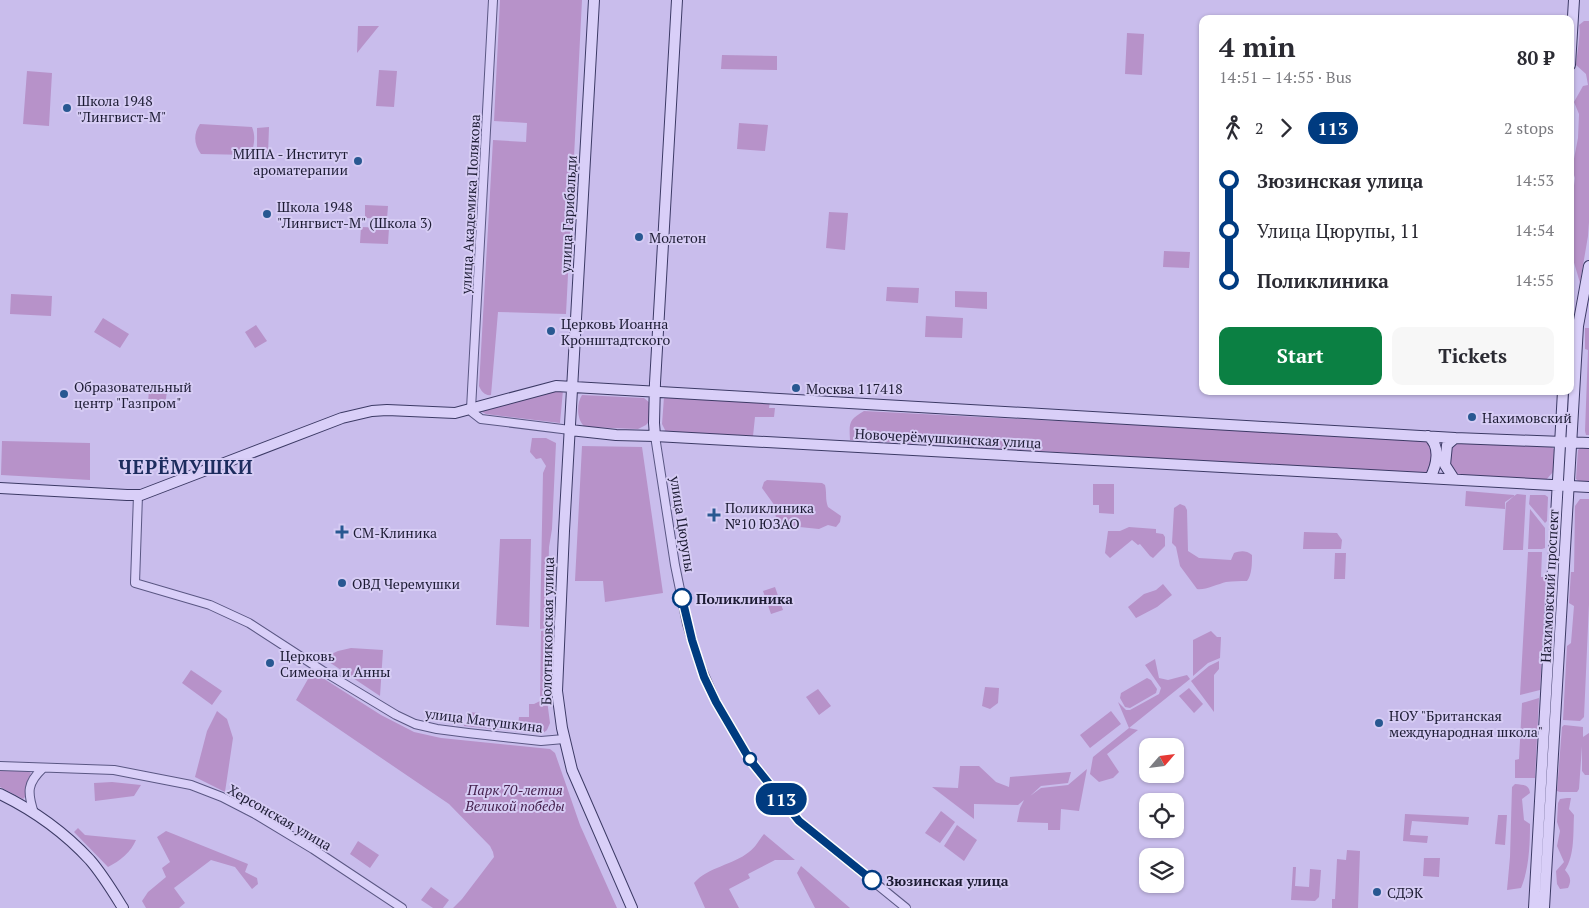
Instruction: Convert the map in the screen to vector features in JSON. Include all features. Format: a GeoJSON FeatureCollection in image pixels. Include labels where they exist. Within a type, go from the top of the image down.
{"type":"FeatureCollection","features":[{"type":"Feature","properties":{"kind":"street","name":"улица Академика Полякова"},"geometry":{"type":"LineString","coordinates":[[471,409],[493,0]]}},
{"type":"Feature","properties":{"kind":"street","name":"улица Гарибальди"},"geometry":{"type":"LineString","coordinates":[[570,430],[594,0]]}},
{"type":"Feature","properties":{"kind":"street"},"geometry":{"type":"LineString","coordinates":[[654,392],[677,0]]}},
{"type":"Feature","properties":{"kind":"street"},"geometry":{"type":"LineString","coordinates":[[1573,15],[1574,0]]}},
{"type":"Feature","properties":{"kind":"street","name":"Нахимовский проспект"},"geometry":{"type":"LineString","coordinates":[[1574,364],[1580,312],[1589,266]]}},
{"type":"Feature","properties":{"kind":"street"},"geometry":{"type":"LineString","coordinates":[[1574,317],[1580,312]]}},
{"type":"Feature","properties":{"kind":"street","name":"Новочерёмушкинская улица"},"geometry":{"type":"LineString","coordinates":[[0,488],[138,495],[342,418],[379,410],[455,413],[551,386],[1455,438],[1589,443]]}},
{"type":"Feature","properties":{"kind":"street","name":"улица Цюрупы"},"geometry":{"type":"LineString","coordinates":[[654,392],[654,423],[675,565],[687,624],[700,665],[716,702],[750,760],[799,821],[906,908]]}},
{"type":"Feature","properties":{"kind":"street","name":"Нахимовский проспект"},"geometry":{"type":"LineString","coordinates":[[1563,395],[1565,442]]}},
{"type":"Feature","properties":{"kind":"street","name":"Нахимовский проспект"},"geometry":{"type":"LineString","coordinates":[[1539,908],[1565,442],[1570,395]]}},
{"type":"Feature","properties":{"kind":"street","name":"Новочерёмушкинская улица"},"geometry":{"type":"LineString","coordinates":[[471,409],[481,419],[616,435],[1589,487]]}},
{"type":"Feature","properties":{"kind":"street","name":"Болотниковская улица"},"geometry":{"type":"LineString","coordinates":[[570,430],[557,677],[558,704],[564,739],[578,785],[632,908]]}},
{"type":"Feature","properties":{"kind":"street"},"geometry":{"type":"LineString","coordinates":[[1428,436],[1436,448],[1436,465],[1430,478]]}},
{"type":"Feature","properties":{"kind":"street"},"geometry":{"type":"LineString","coordinates":[[1454,480],[1445,466],[1447,445],[1455,438]]}},
{"type":"Feature","properties":{"kind":"street","name":"улица Матушкина"},"geometry":{"type":"LineString","coordinates":[[138,495],[135,583],[210,606],[249,623],[331,676],[396,715],[415,724],[437,729],[532,740],[549,741],[564,739]]}},
{"type":"Feature","properties":{"kind":"street","name":"Херсонская улица"},"geometry":{"type":"LineString","coordinates":[[0,766],[114,770],[191,785],[222,797],[255,814],[308,846],[402,908]]}},
{"type":"Feature","properties":{"kind":"street"},"geometry":{"type":"LineString","coordinates":[[34,813],[28,797],[29,791],[34,777],[43,768]]}},
{"type":"Feature","properties":{"kind":"street"},"geometry":{"type":"LineString","coordinates":[[0,794],[34,813],[70,841],[90,861],[123,908]]}},
{"type":"Feature","properties":{"kind":"street"},"geometry":{"type":"LineString","coordinates":[[1539,908],[1552,908]]}},
{"type":"Feature","properties":{"kind":"green space"},"geometry":{"type":"Polygon","coordinates":[[[500,0],[582,0],[566,314],[498,312],[491,395],[487,395],[483,393],[479,386],[493,140],[526,142],[527,123],[494,121],[500,0]]]}},
{"type":"Feature","properties":{"kind":"green space"},"geometry":{"type":"Polygon","coordinates":[[[1584,21],[1589,21],[1589,222],[1580,283],[1574,263],[1574,159],[1578,138],[1579,114],[1574,102],[1583,86],[1588,85],[1586,74],[1576,65],[1579,25],[1584,21]]]}},
{"type":"Feature","properties":{"kind":"green space"},"geometry":{"type":"Polygon","coordinates":[[[358,26],[379,26],[357,53],[358,26]]]}},
{"type":"Feature","properties":{"kind":"green space"},"geometry":{"type":"Polygon","coordinates":[[[1127,33],[1144,34],[1142,75],[1125,74],[1127,33]]]}},
{"type":"Feature","properties":{"kind":"green space"},"geometry":{"type":"Polygon","coordinates":[[[722,55],[777,56],[777,70],[721,69],[722,55]]]}},
{"type":"Feature","properties":{"kind":"green space"},"geometry":{"type":"Polygon","coordinates":[[[379,70],[397,71],[394,107],[376,106],[379,70]]]}},
{"type":"Feature","properties":{"kind":"green space"},"geometry":{"type":"Polygon","coordinates":[[[27,71],[52,73],[49,126],[23,124],[27,71]]]}},
{"type":"Feature","properties":{"kind":"green space"},"geometry":{"type":"Polygon","coordinates":[[[739,123],[768,125],[765,151],[737,149],[739,123]]]}},
{"type":"Feature","properties":{"kind":"green space"},"geometry":{"type":"Polygon","coordinates":[[[200,124],[252,127],[254,141],[251,155],[201,154],[195,139],[200,124]]]}},
{"type":"Feature","properties":{"kind":"green space"},"geometry":{"type":"Polygon","coordinates":[[[269,127],[268,155],[257,154],[257,128],[269,127]]]}},
{"type":"Feature","properties":{"kind":"green space"},"geometry":{"type":"Polygon","coordinates":[[[365,205],[388,206],[387,219],[365,218],[365,205]]]}},
{"type":"Feature","properties":{"kind":"green space"},"geometry":{"type":"Polygon","coordinates":[[[829,212],[848,213],[845,250],[826,248],[829,212]]]}},
{"type":"Feature","properties":{"kind":"green space"},"geometry":{"type":"Polygon","coordinates":[[[361,227],[389,228],[388,244],[360,243],[361,227]]]}},
{"type":"Feature","properties":{"kind":"green space"},"geometry":{"type":"Polygon","coordinates":[[[1164,251],[1190,252],[1189,268],[1163,267],[1164,251]]]}},
{"type":"Feature","properties":{"kind":"green space"},"geometry":{"type":"Polygon","coordinates":[[[887,287],[919,288],[918,303],[886,301],[887,287]]]}},
{"type":"Feature","properties":{"kind":"green space"},"geometry":{"type":"Polygon","coordinates":[[[955,291],[987,292],[987,309],[955,307],[955,291]]]}},
{"type":"Feature","properties":{"kind":"green space"},"geometry":{"type":"Polygon","coordinates":[[[11,294],[52,296],[51,316],[10,314],[11,294]]]}},
{"type":"Feature","properties":{"kind":"green space"},"geometry":{"type":"Polygon","coordinates":[[[926,316],[963,318],[962,338],[925,337],[926,316]]]}},
{"type":"Feature","properties":{"kind":"green space"},"geometry":{"type":"Polygon","coordinates":[[[103,318],[129,334],[120,348],[94,332],[103,318]]]}},
{"type":"Feature","properties":{"kind":"green space"},"geometry":{"type":"Polygon","coordinates":[[[256,325],[267,341],[255,348],[245,332],[256,325]]]}},
{"type":"Feature","properties":{"kind":"green space"},"geometry":{"type":"Polygon","coordinates":[[[1585,328],[1589,328],[1589,435],[1586,435],[1585,431],[1588,350],[1585,349],[1585,328]]]}},
{"type":"Feature","properties":{"kind":"green space"},"geometry":{"type":"Polygon","coordinates":[[[149,389],[167,391],[165,406],[148,404],[149,389]]]}},
{"type":"Feature","properties":{"kind":"green space"},"geometry":{"type":"Polygon","coordinates":[[[563,390],[560,423],[482,412],[483,409],[552,391],[563,390]]]}},
{"type":"Feature","properties":{"kind":"green space"},"geometry":{"type":"Polygon","coordinates":[[[582,395],[644,398],[650,403],[651,419],[646,425],[638,429],[585,427],[580,421],[578,412],[582,395]]]}},
{"type":"Feature","properties":{"kind":"green space"},"geometry":{"type":"Polygon","coordinates":[[[664,397],[770,401],[769,408],[775,408],[774,417],[755,417],[753,436],[666,432],[662,424],[664,397]]]}},
{"type":"Feature","properties":{"kind":"green space"},"geometry":{"type":"Polygon","coordinates":[[[864,411],[1426,440],[1433,448],[1432,467],[1424,474],[850,440],[851,422],[864,411]]]}},
{"type":"Feature","properties":{"kind":"green space"},"geometry":{"type":"Polygon","coordinates":[[[532,438],[546,438],[556,443],[552,529],[549,547],[547,628],[540,629],[543,473],[546,466],[541,458],[536,459],[530,452],[532,438]]]}},
{"type":"Feature","properties":{"kind":"green space"},"geometry":{"type":"Polygon","coordinates":[[[2,441],[90,443],[90,480],[1,475],[2,441]]]}},
{"type":"Feature","properties":{"kind":"green space"},"geometry":{"type":"Polygon","coordinates":[[[1455,442],[1551,446],[1554,449],[1553,472],[1546,480],[1455,475],[1450,468],[1450,448],[1455,442]]]}},
{"type":"Feature","properties":{"kind":"green space"},"geometry":{"type":"Polygon","coordinates":[[[582,446],[642,447],[663,593],[605,602],[603,581],[575,581],[582,446]]]}},
{"type":"Feature","properties":{"kind":"green space"},"geometry":{"type":"Polygon","coordinates":[[[1581,447],[1589,448],[1589,483],[1580,482],[1576,479],[1578,450],[1581,447]]]}},
{"type":"Feature","properties":{"kind":"green space"},"geometry":{"type":"Polygon","coordinates":[[[767,480],[822,483],[825,485],[828,507],[841,516],[840,522],[836,527],[828,525],[819,529],[780,525],[776,521],[775,506],[762,488],[767,480]]]}},
{"type":"Feature","properties":{"kind":"green space"},"geometry":{"type":"Polygon","coordinates":[[[1093,484],[1114,484],[1114,514],[1099,513],[1099,505],[1093,505],[1093,484]]]}},
{"type":"Feature","properties":{"kind":"green space"},"geometry":{"type":"Polygon","coordinates":[[[1466,491],[1514,496],[1505,502],[1505,509],[1465,506],[1466,491]]]}},
{"type":"Feature","properties":{"kind":"green space"},"geometry":{"type":"Polygon","coordinates":[[[1517,494],[1526,495],[1523,550],[1503,550],[1506,503],[1517,494]]]}},
{"type":"Feature","properties":{"kind":"green space"},"geometry":{"type":"Polygon","coordinates":[[[1530,495],[1545,495],[1548,497],[1547,521],[1545,523],[1529,504],[1530,495]]]}},
{"type":"Feature","properties":{"kind":"green space"},"geometry":{"type":"Polygon","coordinates":[[[1580,499],[1589,499],[1589,604],[1584,717],[1580,721],[1563,720],[1567,646],[1571,643],[1574,606],[1569,603],[1571,572],[1574,572],[1575,506],[1580,499]]]}},
{"type":"Feature","properties":{"kind":"green space"},"geometry":{"type":"Polygon","coordinates":[[[1180,504],[1185,506],[1187,510],[1188,551],[1199,558],[1231,560],[1234,553],[1243,551],[1250,553],[1252,555],[1252,565],[1247,581],[1226,582],[1197,589],[1180,566],[1176,547],[1172,543],[1174,508],[1180,504]]]}},
{"type":"Feature","properties":{"kind":"green space"},"geometry":{"type":"Polygon","coordinates":[[[1530,509],[1545,528],[1545,548],[1528,549],[1530,509]]]}},
{"type":"Feature","properties":{"kind":"green space"},"geometry":{"type":"Polygon","coordinates":[[[1129,527],[1156,529],[1156,533],[1163,534],[1165,537],[1165,546],[1153,558],[1140,544],[1138,545],[1132,540],[1110,558],[1105,553],[1108,531],[1120,531],[1129,527]]]}},
{"type":"Feature","properties":{"kind":"green space"},"geometry":{"type":"Polygon","coordinates":[[[1304,532],[1337,533],[1342,540],[1341,549],[1303,549],[1304,532]]]}},
{"type":"Feature","properties":{"kind":"green space"},"geometry":{"type":"Polygon","coordinates":[[[500,539],[531,539],[529,627],[496,625],[500,539]]]}},
{"type":"Feature","properties":{"kind":"green space"},"geometry":{"type":"Polygon","coordinates":[[[1528,552],[1542,552],[1541,577],[1546,577],[1540,690],[1520,695],[1528,552]]]}},
{"type":"Feature","properties":{"kind":"green space"},"geometry":{"type":"Polygon","coordinates":[[[1335,553],[1346,553],[1345,579],[1334,579],[1335,553]]]}},
{"type":"Feature","properties":{"kind":"green space"},"geometry":{"type":"Polygon","coordinates":[[[1163,584],[1172,595],[1157,607],[1136,618],[1128,607],[1144,594],[1156,590],[1163,584]]]}},
{"type":"Feature","properties":{"kind":"green space"},"geometry":{"type":"Polygon","coordinates":[[[775,587],[783,610],[771,614],[763,591],[775,587]]]}},
{"type":"Feature","properties":{"kind":"green space"},"geometry":{"type":"Polygon","coordinates":[[[548,630],[547,700],[550,723],[547,730],[542,734],[464,726],[476,725],[467,724],[468,712],[479,713],[478,725],[521,727],[518,726],[519,717],[529,717],[529,704],[540,701],[541,631],[548,630]]]}},
{"type":"Feature","properties":{"kind":"green space"},"geometry":{"type":"Polygon","coordinates":[[[1211,631],[1217,637],[1221,637],[1220,658],[1208,663],[1193,676],[1193,640],[1211,631]]]}},
{"type":"Feature","properties":{"kind":"green space"},"geometry":{"type":"Polygon","coordinates":[[[351,648],[383,650],[380,696],[323,658],[338,651],[351,648]]]}},
{"type":"Feature","properties":{"kind":"green space"},"geometry":{"type":"Polygon","coordinates":[[[1155,659],[1159,678],[1168,680],[1187,675],[1190,679],[1129,728],[1118,702],[1126,710],[1130,710],[1159,694],[1161,688],[1145,665],[1155,659]]]}},
{"type":"Feature","properties":{"kind":"green space"},"geometry":{"type":"Polygon","coordinates":[[[1219,661],[1219,669],[1214,675],[1214,712],[1191,681],[1209,666],[1219,661]]]}},
{"type":"Feature","properties":{"kind":"green space"},"geometry":{"type":"Polygon","coordinates":[[[191,670],[222,691],[212,705],[182,683],[191,670]]]}},
{"type":"Feature","properties":{"kind":"green space","name":"Парк 70-летия Великой победы"},"geometry":{"type":"Polygon","coordinates":[[[313,675],[318,675],[381,715],[414,732],[441,738],[550,749],[555,753],[580,825],[617,908],[453,908],[494,857],[490,846],[449,804],[296,700],[308,679],[313,675]]]}},
{"type":"Feature","properties":{"kind":"green space"},"geometry":{"type":"Polygon","coordinates":[[[1147,678],[1151,680],[1157,689],[1156,693],[1130,708],[1125,707],[1120,698],[1121,693],[1147,678]]]}},
{"type":"Feature","properties":{"kind":"green space"},"geometry":{"type":"Polygon","coordinates":[[[985,687],[999,688],[998,703],[990,709],[982,706],[985,687]]]}},
{"type":"Feature","properties":{"kind":"green space"},"geometry":{"type":"Polygon","coordinates":[[[1189,688],[1203,704],[1194,713],[1179,696],[1189,688]]]}},
{"type":"Feature","properties":{"kind":"green space"},"geometry":{"type":"Polygon","coordinates":[[[818,689],[831,706],[819,715],[806,697],[818,689]]]}},
{"type":"Feature","properties":{"kind":"green space"},"geometry":{"type":"Polygon","coordinates":[[[1539,698],[1535,778],[1515,778],[1515,760],[1519,759],[1522,703],[1539,698]]]}},
{"type":"Feature","properties":{"kind":"green space"},"geometry":{"type":"Polygon","coordinates":[[[217,711],[227,719],[233,738],[225,792],[195,777],[207,731],[217,711]]]}},
{"type":"Feature","properties":{"kind":"green space"},"geometry":{"type":"Polygon","coordinates":[[[1111,711],[1121,724],[1090,748],[1080,735],[1111,711]]]}},
{"type":"Feature","properties":{"kind":"green space"},"geometry":{"type":"Polygon","coordinates":[[[1564,725],[1583,727],[1583,737],[1589,733],[1589,775],[1585,775],[1582,771],[1582,746],[1579,789],[1577,792],[1557,791],[1562,727],[1564,725]]]}},
{"type":"Feature","properties":{"kind":"green space"},"geometry":{"type":"Polygon","coordinates":[[[1129,728],[1138,730],[1107,754],[1119,772],[1113,778],[1099,782],[1090,774],[1093,757],[1129,728]]]}},
{"type":"Feature","properties":{"kind":"green space"},"geometry":{"type":"Polygon","coordinates":[[[960,766],[979,766],[996,782],[1009,787],[1010,777],[1071,772],[1068,783],[1041,786],[1030,796],[1041,788],[1068,785],[1087,769],[1079,811],[1061,809],[1060,830],[1048,830],[1048,823],[1017,822],[1024,800],[1018,805],[974,804],[974,819],[932,787],[958,788],[960,766]]]}},
{"type":"Feature","properties":{"kind":"green space"},"geometry":{"type":"Polygon","coordinates":[[[0,771],[28,771],[31,773],[23,799],[0,787],[0,771]]]}},
{"type":"Feature","properties":{"kind":"green space"},"geometry":{"type":"Polygon","coordinates":[[[112,782],[141,785],[134,796],[95,801],[94,783],[112,782]]]}},
{"type":"Feature","properties":{"kind":"green space"},"geometry":{"type":"Polygon","coordinates":[[[1515,784],[1525,786],[1530,793],[1522,799],[1524,820],[1530,824],[1529,848],[1526,873],[1521,888],[1507,890],[1512,787],[1515,784]]]}},
{"type":"Feature","properties":{"kind":"green space"},"geometry":{"type":"Polygon","coordinates":[[[1571,798],[1569,809],[1574,815],[1572,850],[1565,870],[1570,880],[1568,888],[1560,889],[1557,884],[1556,871],[1564,862],[1557,846],[1560,831],[1557,822],[1558,803],[1560,799],[1571,798]]]}},
{"type":"Feature","properties":{"kind":"green space"},"geometry":{"type":"Polygon","coordinates":[[[941,811],[955,822],[940,843],[925,833],[941,811]]]}},
{"type":"Feature","properties":{"kind":"green space"},"geometry":{"type":"Polygon","coordinates":[[[1405,814],[1469,817],[1468,825],[1412,821],[1410,835],[1428,836],[1427,843],[1403,841],[1405,814]]]}},
{"type":"Feature","properties":{"kind":"green space"},"geometry":{"type":"Polygon","coordinates":[[[1498,815],[1507,815],[1505,845],[1495,844],[1498,815]]]}},
{"type":"Feature","properties":{"kind":"green space"},"geometry":{"type":"Polygon","coordinates":[[[957,825],[977,840],[964,861],[944,846],[957,825]]]}},
{"type":"Feature","properties":{"kind":"green space"},"geometry":{"type":"Polygon","coordinates":[[[78,828],[85,835],[136,840],[125,856],[108,867],[74,832],[78,828]]]}},
{"type":"Feature","properties":{"kind":"green space"},"geometry":{"type":"Polygon","coordinates":[[[166,831],[248,864],[245,872],[257,878],[258,884],[252,889],[235,867],[211,860],[174,888],[185,903],[179,908],[146,908],[142,901],[148,892],[166,877],[162,868],[170,862],[157,837],[166,831]]]}},
{"type":"Feature","properties":{"kind":"green space"},"geometry":{"type":"Polygon","coordinates":[[[764,834],[795,860],[775,860],[748,874],[750,878],[729,889],[739,908],[705,908],[694,883],[706,873],[749,852],[764,834]]]}},
{"type":"Feature","properties":{"kind":"green space"},"geometry":{"type":"Polygon","coordinates":[[[358,841],[379,855],[370,868],[350,854],[358,841]]]}},
{"type":"Feature","properties":{"kind":"green space"},"geometry":{"type":"Polygon","coordinates":[[[1347,850],[1360,851],[1358,908],[1332,908],[1332,899],[1335,899],[1337,859],[1346,860],[1347,850]]]}},
{"type":"Feature","properties":{"kind":"green space"},"geometry":{"type":"Polygon","coordinates":[[[1424,858],[1440,858],[1439,877],[1423,876],[1424,858]]]}},
{"type":"Feature","properties":{"kind":"green space"},"geometry":{"type":"Polygon","coordinates":[[[801,866],[850,908],[815,908],[797,873],[801,866]]]}},
{"type":"Feature","properties":{"kind":"green space"},"geometry":{"type":"Polygon","coordinates":[[[1293,867],[1296,867],[1295,886],[1309,887],[1310,869],[1321,870],[1319,897],[1315,901],[1291,900],[1293,867]]]}},
{"type":"Feature","properties":{"kind":"green space"},"geometry":{"type":"Polygon","coordinates":[[[431,887],[449,900],[443,908],[433,908],[421,900],[431,887]]]}},
{"type":"Feature","properties":{"kind":"bus line","name":"113"},"geometry":{"type":"LineString","coordinates":[[682,598],[692,640],[704,677],[716,702],[750,760],[799,821],[872,880]]}},
{"type":"Feature","properties":{"kind":"place","name":"Школа 1948 \"Лингвист-М\""},"geometry":{"type":"Point","coordinates":[67,108]}},
{"type":"Feature","properties":{"kind":"place","name":"МИПА - Институт ароматерапии"},"geometry":{"type":"Point","coordinates":[358,161]}},
{"type":"Feature","properties":{"kind":"place","name":"Школа 1948 \"Лингвист-М\" (Школа 3)"},"geometry":{"type":"Point","coordinates":[267,214]}},
{"type":"Feature","properties":{"kind":"place","name":"Молетон"},"geometry":{"type":"Point","coordinates":[639,237]}},
{"type":"Feature","properties":{"kind":"place","name":"Церковь Иоанна Кронштадтского"},"geometry":{"type":"Point","coordinates":[551,331]}},
{"type":"Feature","properties":{"kind":"place","name":"Москва 117418"},"geometry":{"type":"Point","coordinates":[796,388]}},
{"type":"Feature","properties":{"kind":"place","name":"Образовательный центр \"Газпром\""},"geometry":{"type":"Point","coordinates":[64,394]}},
{"type":"Feature","properties":{"kind":"place","name":"Нахимовский"},"geometry":{"type":"Point","coordinates":[1472,417]}},
{"type":"Feature","properties":{"kind":"place","name":"Поликлиника №10 ЮЗАО"},"geometry":{"type":"Point","coordinates":[714,515]}},
{"type":"Feature","properties":{"kind":"place","name":"СМ-Клиника"},"geometry":{"type":"Point","coordinates":[342,532]}},
{"type":"Feature","properties":{"kind":"place","name":"ОВД Черемушки"},"geometry":{"type":"Point","coordinates":[342,583]}},
{"type":"Feature","properties":{"kind":"place","name":"Поликлиника"},"geometry":{"type":"Point","coordinates":[682,598]}},
{"type":"Feature","properties":{"kind":"place","name":"Церковь Симеона и Анны"},"geometry":{"type":"Point","coordinates":[270,663]}},
{"type":"Feature","properties":{"kind":"place","name":"НОУ \"Британская международная школа\""},"geometry":{"type":"Point","coordinates":[1379,723]}},
{"type":"Feature","properties":{"kind":"place","name":"Зюзинская улица"},"geometry":{"type":"Point","coordinates":[872,880]}},
{"type":"Feature","properties":{"kind":"place","name":"СДЭК"},"geometry":{"type":"Point","coordinates":[1377,892]}},
{"type":"Feature","properties":{"kind":"district","name":"ЧЕРЁМУШКИ"},"geometry":{"type":"Point","coordinates":[186,466]}}]}
